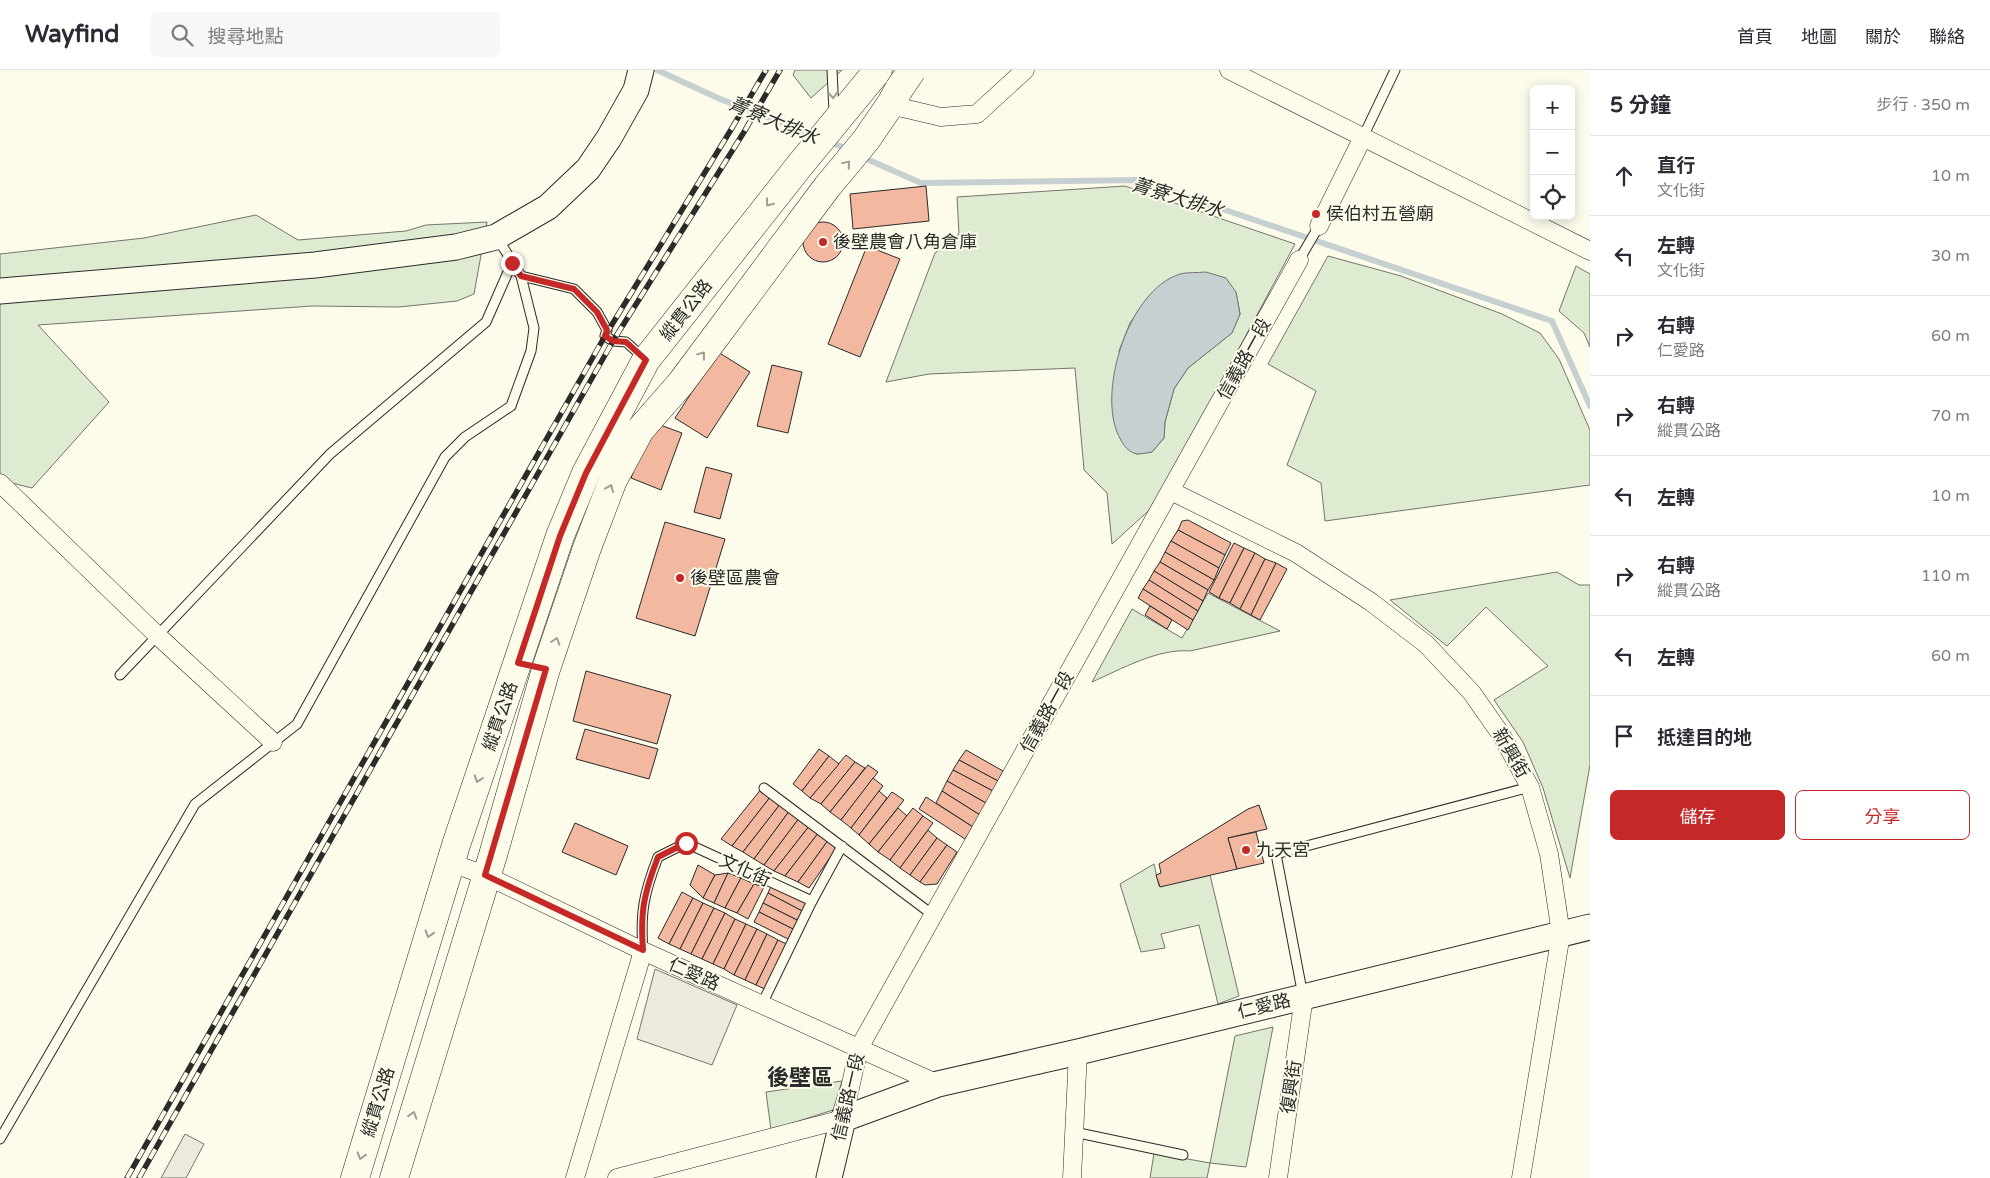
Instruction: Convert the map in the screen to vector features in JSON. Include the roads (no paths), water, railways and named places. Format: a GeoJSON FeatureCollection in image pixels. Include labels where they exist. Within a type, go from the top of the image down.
{"type":"FeatureCollection","features":[{"type":"Feature","properties":{"kind":"main road"},"geometry":{"type":"LineString","coordinates":[[835,121],[876,72]]}},
{"type":"Feature","properties":{"kind":"main road","name":"縱貫公路"},"geometry":{"type":"LineString","coordinates":[[394,1178],[546,669],[587,548],[610,489],[640,430],[681,383],[827,188],[866,140],[904,83]]}},
{"type":"Feature","properties":{"kind":"main road","name":"縱貫公路"},"geometry":{"type":"LineString","coordinates":[[355,1178],[450,863],[560,536],[586,473],[646,360],[835,121]]}},
{"type":"Feature","properties":{"kind":"main road"},"geometry":{"type":"LineString","coordinates":[[518,663],[546,669]]}},
{"type":"Feature","properties":{"kind":"street"},"geometry":{"type":"LineString","coordinates":[[904,83],[941,118],[978,114],[1025,70]]}},
{"type":"Feature","properties":{"kind":"street"},"geometry":{"type":"LineString","coordinates":[[1234,71],[1590,250]]}},
{"type":"Feature","properties":{"kind":"street"},"geometry":{"type":"LineString","coordinates":[[0,291],[325,264],[456,247],[496,237],[548,207],[588,170],[609,138],[639,80]]}},
{"type":"Feature","properties":{"kind":"street"},"geometry":{"type":"LineString","coordinates":[[1319,226],[1363,137]]}},
{"type":"Feature","properties":{"kind":"street","name":"信義路一段"},"geometry":{"type":"LineString","coordinates":[[829,1178],[859,1048],[1299,260]]}},
{"type":"Feature","properties":{"kind":"street"},"geometry":{"type":"LineString","coordinates":[[0,482],[158,636],[273,742]]}},
{"type":"Feature","properties":{"kind":"street","name":"新興街"},"geometry":{"type":"LineString","coordinates":[[1171,491],[1296,553],[1371,602],[1426,644],[1472,693],[1502,736],[1530,787],[1549,854],[1561,934],[1521,1178]]}},
{"type":"Feature","properties":{"kind":"street","name":"仁愛路"},"geometry":{"type":"LineString","coordinates":[[450,863],[485,875],[643,950],[938,1084]]}},
{"type":"Feature","properties":{"kind":"street","name":"仁愛路"},"geometry":{"type":"LineString","coordinates":[[624,1177],[843,1119],[938,1084],[1078,1052],[1590,927]]}},
{"type":"Feature","properties":{"kind":"street","name":"文化街"},"geometry":{"type":"LineString","coordinates":[[575,1178],[643,950]]}},
{"type":"Feature","properties":{"kind":"street","name":"復興街"},"geometry":{"type":"LineString","coordinates":[[1278,1178],[1304,997]]}},
{"type":"Feature","properties":{"kind":"street"},"geometry":{"type":"LineString","coordinates":[[1072,1178],[1078,1052]]}},
{"type":"Feature","properties":{"kind":"lane"},"geometry":{"type":"LineString","coordinates":[[832,70],[835,121]]}},
{"type":"Feature","properties":{"kind":"lane"},"geometry":{"type":"LineString","coordinates":[[1363,137],[1395,70]]}},
{"type":"Feature","properties":{"kind":"lane"},"geometry":{"type":"LineString","coordinates":[[1299,260],[1319,226]]}},
{"type":"Feature","properties":{"kind":"lane"},"geometry":{"type":"LineString","coordinates":[[0,1138],[196,804],[297,724],[445,457],[465,437],[511,406],[531,351],[534,328],[521,276],[496,237]]}},
{"type":"Feature","properties":{"kind":"lane"},"geometry":{"type":"LineString","coordinates":[[120,675],[330,454],[486,322],[512,263]]}},
{"type":"Feature","properties":{"kind":"lane"},"geometry":{"type":"LineString","coordinates":[[521,276],[574,289],[597,312],[607,330],[605,336],[613,341],[626,342],[646,360]]}},
{"type":"Feature","properties":{"kind":"lane"},"geometry":{"type":"LineString","coordinates":[[1304,997],[1276,854],[1530,787]]}},
{"type":"Feature","properties":{"kind":"lane"},"geometry":{"type":"LineString","coordinates":[[764,788],[934,915]]}},
{"type":"Feature","properties":{"kind":"lane","name":"文化街"},"geometry":{"type":"LineString","coordinates":[[643,950],[641,923],[646,888],[658,857],[686,843],[812,900]]}},
{"type":"Feature","properties":{"kind":"lane"},"geometry":{"type":"LineString","coordinates":[[762,1004],[812,900],[842,846]]}},
{"type":"Feature","properties":{"kind":"lane"},"geometry":{"type":"LineString","coordinates":[[1074,1132],[1183,1155]]}},
{"type":"Feature","properties":{"kind":"waterway","name":"菁寮大排水"},"geometry":{"type":"LineString","coordinates":[[657,70],[720,99],[817,136]]}},
{"type":"Feature","properties":{"kind":"waterway","name":"菁寮大排水"},"geometry":{"type":"LineString","coordinates":[[828,141],[849,150]]}},
{"type":"Feature","properties":{"kind":"waterway","name":"菁寮大排水"},"geometry":{"type":"LineString","coordinates":[[860,156],[921,183],[1137,180],[1552,321],[1590,406]]}},
{"type":"Feature","properties":{"kind":"railway"},"geometry":{"type":"LineString","coordinates":[[127,1178],[605,336],[766,70]]}},
{"type":"Feature","properties":{"kind":"railway"},"geometry":{"type":"LineString","coordinates":[[139,1178],[613,341],[744,132],[780,70]]}},
{"type":"Feature","properties":{"kind":"place","name":"侯伯村五營廟"},"geometry":{"type":"Point","coordinates":[1316,214]}},
{"type":"Feature","properties":{"kind":"place","name":"後壁農會八角倉庫"},"geometry":{"type":"Point","coordinates":[823,242]}},
{"type":"Feature","properties":{"kind":"place","name":"後壁區農會"},"geometry":{"type":"Point","coordinates":[680,578]}},
{"type":"Feature","properties":{"kind":"place","name":"九天宮"},"geometry":{"type":"Point","coordinates":[1246,850]}},
{"type":"Feature","properties":{"kind":"district","name":"後壁區"},"geometry":{"type":"Point","coordinates":[800,1077]}}]}
